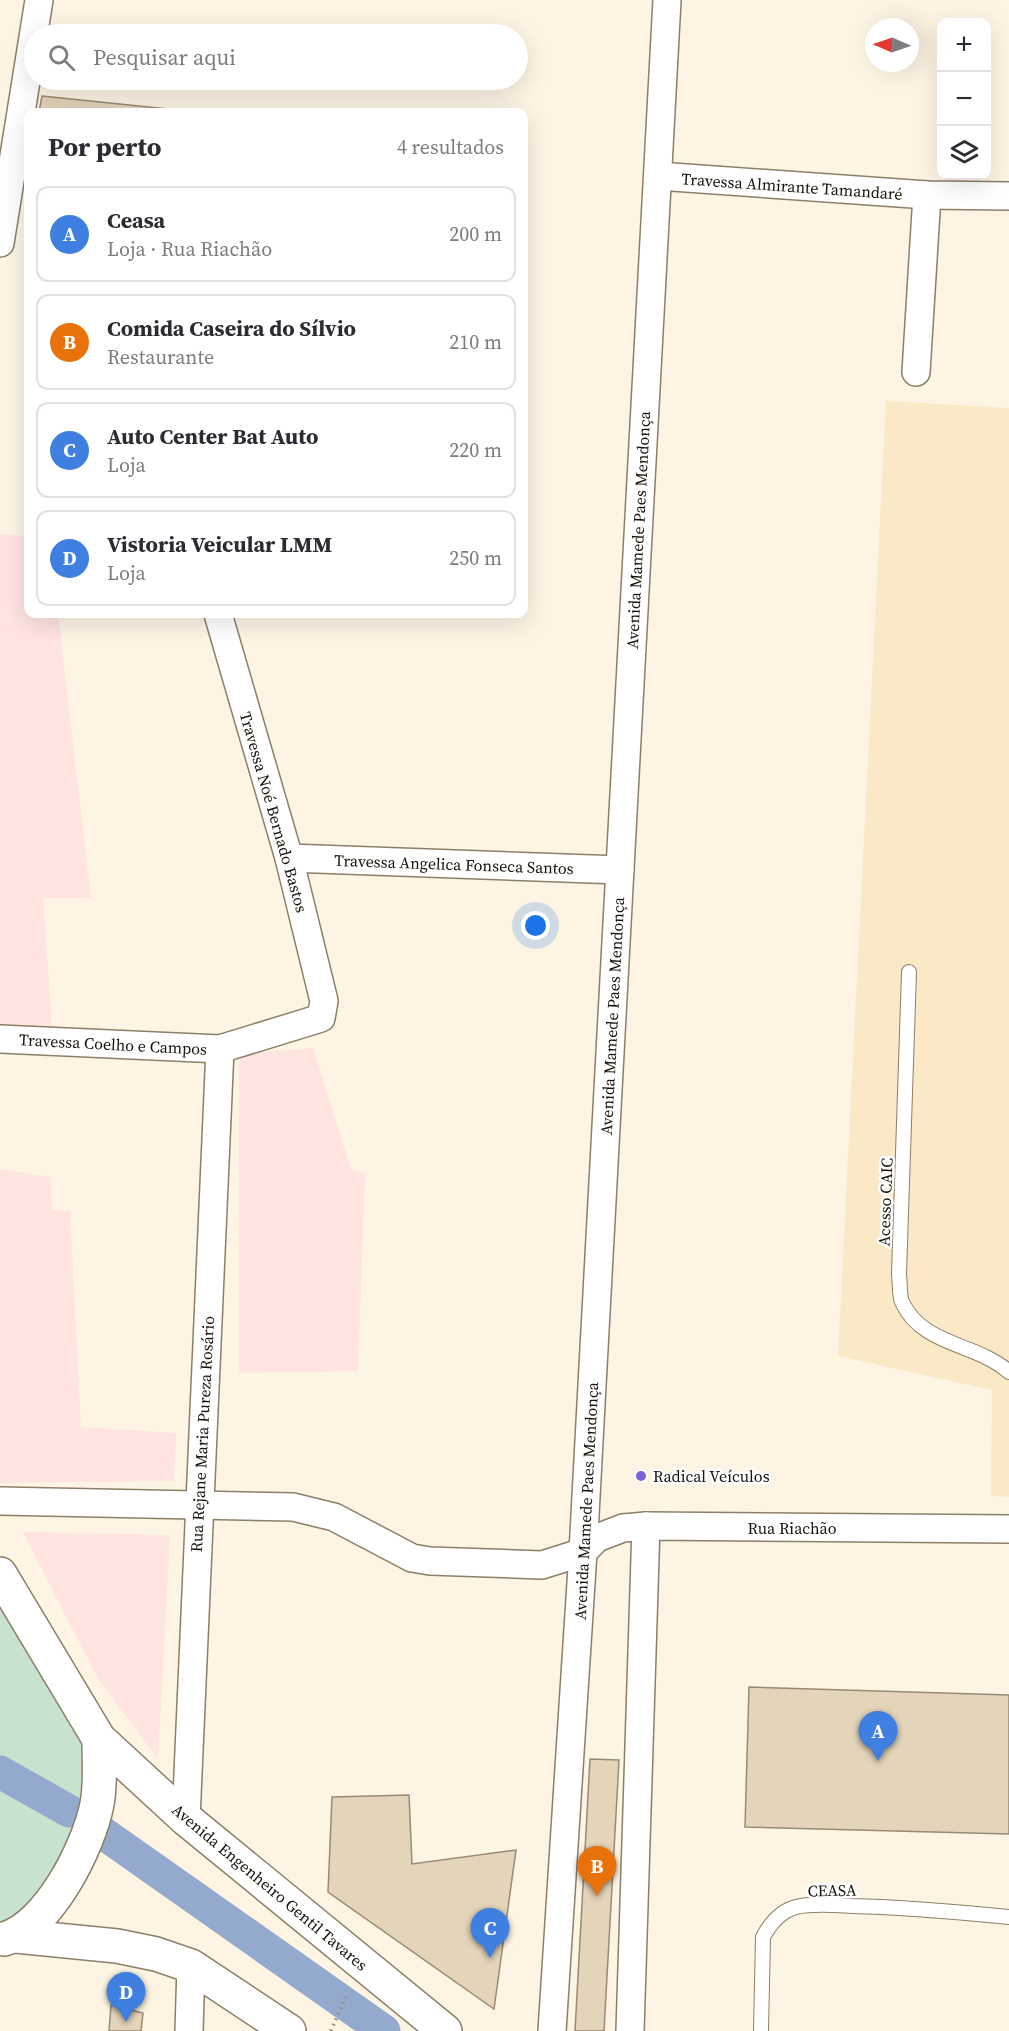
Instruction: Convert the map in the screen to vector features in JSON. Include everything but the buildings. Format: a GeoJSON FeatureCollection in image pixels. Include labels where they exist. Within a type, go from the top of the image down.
{"type":"FeatureCollection","features":[{"type":"Feature","properties":{"kind":"main road","name":"Avenida Engenheiro Gentil Tavares"},"geometry":{"type":"LineString","coordinates":[[0,1574],[99,1739],[186,1818],[445,2031]]}},
{"type":"Feature","properties":{"kind":"main road"},"geometry":{"type":"LineString","coordinates":[[8,1938],[45,1908],[65,1880],[88,1835],[98,1802],[99,1739]]}},
{"type":"Feature","properties":{"kind":"main road"},"geometry":{"type":"LineString","coordinates":[[8,1938],[117,1946],[156,1954],[191,1966],[289,2031]]}},
{"type":"Feature","properties":{"kind":"street"},"geometry":{"type":"LineString","coordinates":[[36,24],[39,0]]}},
{"type":"Feature","properties":{"kind":"street","name":"Avenida Mamede Paes Mendonça"},"geometry":{"type":"LineString","coordinates":[[552,2031],[583,1552],[667,0]]}},
{"type":"Feature","properties":{"kind":"street"},"geometry":{"type":"LineString","coordinates":[[27,108],[29,90]]}},
{"type":"Feature","properties":{"kind":"street"},"geometry":{"type":"LineString","coordinates":[[0,243],[18,196],[24,140]]}},
{"type":"Feature","properties":{"kind":"street","name":"Travessa Almirante Tamandaré"},"geometry":{"type":"LineString","coordinates":[[658,176],[927,195],[1009,196]]}},
{"type":"Feature","properties":{"kind":"street","name":"Travessa Almirante Tamandaré"},"geometry":{"type":"LineString","coordinates":[[916,372],[927,195]]}},
{"type":"Feature","properties":{"kind":"street","name":"Travessa Noé Bernado Bastos"},"geometry":{"type":"LineString","coordinates":[[219,618],[289,858],[325,1011]]}},
{"type":"Feature","properties":{"kind":"street","name":"Travessa Angelica Fonseca Santos"},"geometry":{"type":"LineString","coordinates":[[289,858],[620,870]]}},
{"type":"Feature","properties":{"kind":"street","name":"Travessa Coelho e Campos"},"geometry":{"type":"LineString","coordinates":[[0,1039],[220,1049],[313,1022],[321,1018],[325,1011]]}},
{"type":"Feature","properties":{"kind":"street","name":"Rua Rejane Maria Pureza Rosário"},"geometry":{"type":"LineString","coordinates":[[186,1818],[220,1049]]}},
{"type":"Feature","properties":{"kind":"street","name":"Rua Riachão"},"geometry":{"type":"LineString","coordinates":[[0,1501],[293,1507],[334,1517],[412,1558],[430,1561],[542,1565],[583,1552],[597,1538],[623,1528],[646,1526],[1009,1529]]}},
{"type":"Feature","properties":{"kind":"street"},"geometry":{"type":"LineString","coordinates":[[630,2031],[646,1526]]}},
{"type":"Feature","properties":{"kind":"street"},"geometry":{"type":"LineString","coordinates":[[189,2031],[191,1966]]}},
{"type":"Feature","properties":{"kind":"lane","name":"Acesso CAIC"},"geometry":{"type":"LineString","coordinates":[[909,972],[899,1274],[902,1300],[914,1319],[936,1337],[997,1361],[1009,1372]]}},
{"type":"Feature","properties":{"kind":"lane","name":"CEASA"},"geometry":{"type":"LineString","coordinates":[[761,2031],[763,1937],[770,1923],[796,1907],[881,1906],[1009,1917]]}},
{"type":"Feature","properties":{"kind":"path"},"geometry":{"type":"LineString","coordinates":[[331,2031],[351,1983]]}},
{"type":"Feature","properties":{"kind":"shaded area"},"geometry":{"type":"Polygon","coordinates":[[[886,401],[1009,408],[1009,1497],[991,1496],[992,1390],[838,1356],[886,401]]]}},
{"type":"Feature","properties":{"kind":"shaded area"},"geometry":{"type":"Polygon","coordinates":[[[0,534],[24,537],[24,618],[58,618],[91,898],[43,898],[52,1027],[0,1026],[0,534]]]}},
{"type":"Feature","properties":{"kind":"shaded area"},"geometry":{"type":"Polygon","coordinates":[[[313,1048],[351,1169],[365,1174],[358,1371],[239,1373],[239,1054],[313,1048]]]}},
{"type":"Feature","properties":{"kind":"shaded area"},"geometry":{"type":"Polygon","coordinates":[[[0,1169],[50,1177],[52,1210],[70,1211],[81,1427],[176,1433],[174,1481],[0,1483],[0,1169]]]}},
{"type":"Feature","properties":{"kind":"shaded area"},"geometry":{"type":"Polygon","coordinates":[[[23,1532],[170,1535],[158,1759],[98,1679],[23,1532]]]}},
{"type":"Feature","properties":{"kind":"green space"},"geometry":{"type":"Polygon","coordinates":[[[0,1596],[84,1741],[85,1799],[67,1848],[43,1890],[19,1917],[0,1925],[0,1596]]]}},
{"type":"Feature","properties":{"kind":"waterway"},"geometry":{"type":"LineString","coordinates":[[0,1772],[69,1811]]}},
{"type":"Feature","properties":{"kind":"waterway"},"geometry":{"type":"LineString","coordinates":[[100,1831],[384,2031]]}},
{"type":"Feature","properties":{"kind":"place","name":"Radical Veículos"},"geometry":{"type":"Point","coordinates":[641,1476]}},
{"type":"Feature","properties":{"kind":"place","name":"Ceasa"},"geometry":{"type":"Point","coordinates":[878,1761]}},
{"type":"Feature","properties":{"kind":"place","name":"Comida Caseira do Sílvio"},"geometry":{"type":"Point","coordinates":[597,1896]}},
{"type":"Feature","properties":{"kind":"place","name":"Auto Center Bat Auto"},"geometry":{"type":"Point","coordinates":[490,1958]}},
{"type":"Feature","properties":{"kind":"place","name":"Vistoria Veicular LMM"},"geometry":{"type":"Point","coordinates":[126,2022]}}]}
